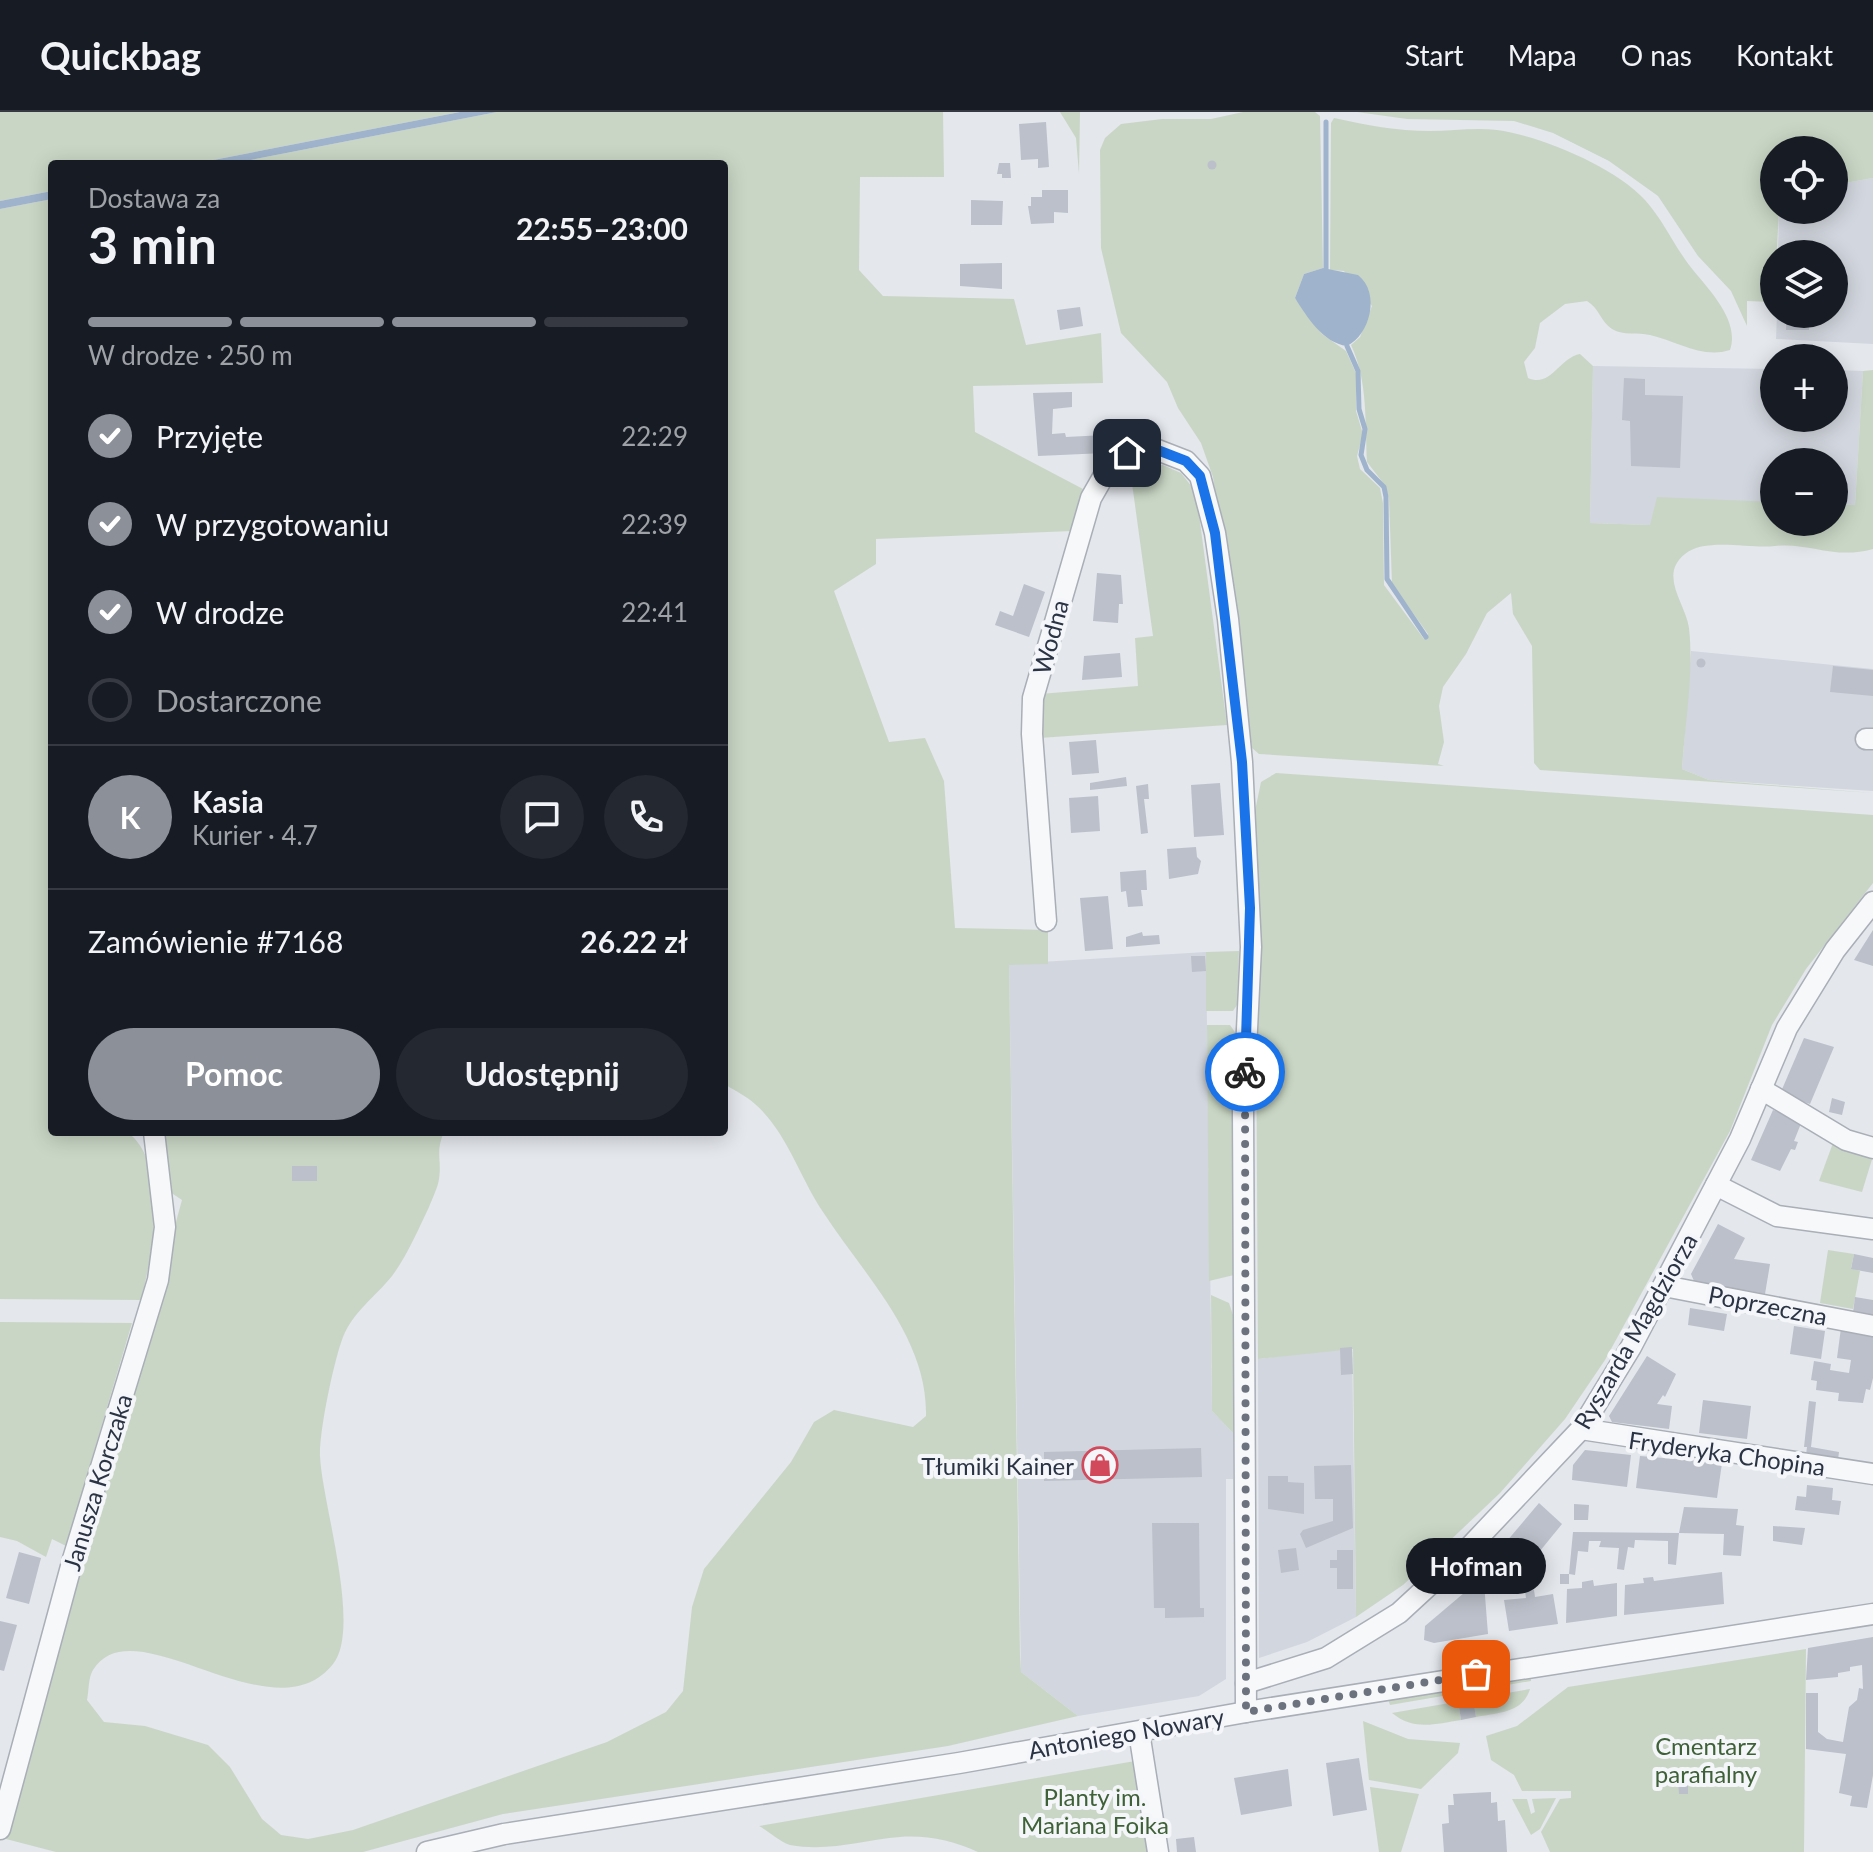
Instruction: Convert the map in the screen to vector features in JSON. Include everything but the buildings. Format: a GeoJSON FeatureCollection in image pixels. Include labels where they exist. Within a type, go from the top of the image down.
{"type":"FeatureCollection","features":[{"type":"Feature","properties":{"kind":"street","name":"Wodna"},"geometry":{"type":"LineString","coordinates":[[1046,921],[1032,734],[1033,698],[1091,498],[1107,470],[1127,453],[1141,449],[1170,454],[1186,461],[1200,476],[1215,533],[1228,619],[1242,762],[1250,908],[1243,1111],[1246,1683]]}},
{"type":"Feature","properties":{"kind":"street","name":"Ryszarda Magdziorza"},"geometry":{"type":"LineString","coordinates":[[1246,1683],[1326,1658],[1399,1613],[1462,1555],[1581,1429],[1664,1286],[1716,1185],[1787,1028],[1835,950],[1873,902]]}},
{"type":"Feature","properties":{"kind":"street"},"geometry":{"type":"LineString","coordinates":[[1761,1089],[1846,1140],[1873,1148]]}},
{"type":"Feature","properties":{"kind":"street","name":"Janusza Korczaka"},"geometry":{"type":"LineString","coordinates":[[0,1829],[73,1559],[158,1280],[165,1227],[154,1136]]}},
{"type":"Feature","properties":{"kind":"street"},"geometry":{"type":"LineString","coordinates":[[1716,1185],[1777,1216],[1873,1229]]}},
{"type":"Feature","properties":{"kind":"street","name":"Poprzeczna"},"geometry":{"type":"LineString","coordinates":[[1664,1286],[1873,1326]]}},
{"type":"Feature","properties":{"kind":"street","name":"Fryderyka Chopina"},"geometry":{"type":"LineString","coordinates":[[1581,1429],[1873,1474]]}},
{"type":"Feature","properties":{"kind":"street","name":"Antoniego Nowary"},"geometry":{"type":"LineString","coordinates":[[427,1852],[504,1834],[1246,1712],[1873,1614]]}},
{"type":"Feature","properties":{"kind":"street"},"geometry":{"type":"LineString","coordinates":[[1246,1683],[1246,1712]]}},
{"type":"Feature","properties":{"kind":"street"},"geometry":{"type":"LineString","coordinates":[[1139,1732],[1158,1852]]}},
{"type":"Feature","properties":{"kind":"shaded area"},"geometry":{"type":"Polygon","coordinates":[[[1873,178],[1873,344],[1776,339],[1776,328],[1848,328],[1848,240],[1778,240],[1779,224],[1848,224],[1848,182],[1873,178]]]}},
{"type":"Feature","properties":{"kind":"shaded area"},"geometry":{"type":"Polygon","coordinates":[[[1593,366],[1760,369],[1760,432],[1848,432],[1848,370],[1863,371],[1855,505],[1848,505],[1848,448],[1760,448],[1760,505],[1650,525],[1590,523],[1593,366]]]}},
{"type":"Feature","properties":{"kind":"shaded area"},"geometry":{"type":"Polygon","coordinates":[[[1691,651],[1873,669],[1873,791],[1709,780],[1682,769],[1691,651]]]}},
{"type":"Feature","properties":{"kind":"shaded area"},"geometry":{"type":"Polygon","coordinates":[[[1206,952],[1212,1411],[1233,1433],[1233,1479],[1226,1479],[1226,1679],[1199,1696],[1078,1716],[1021,1672],[1009,964],[1206,952]]]}},
{"type":"Feature","properties":{"kind":"shaded area"},"geometry":{"type":"Polygon","coordinates":[[[1352,1347],[1356,1617],[1307,1642],[1259,1658],[1258,1359],[1352,1347]]]}},
{"type":"Feature","properties":{"kind":"green space"},"geometry":{"type":"Polygon","coordinates":[[[0,112],[460,112],[214,160],[48,160],[48,192],[0,201],[0,112]]]}},
{"type":"Feature","properties":{"kind":"green space"},"geometry":{"type":"Polygon","coordinates":[[[497,112],[943,112],[944,177],[860,177],[859,270],[883,296],[1014,299],[1026,345],[1101,333],[1103,383],[973,386],[975,432],[1083,489],[1072,531],[876,539],[876,564],[834,591],[889,742],[925,738],[944,781],[955,928],[1048,930],[1048,964],[1009,965],[1020,1655],[1021,1672],[1078,1716],[948,1746],[503,1814],[363,1852],[56,1852],[6,1839],[182,1200],[167,1190],[164,1136],[443,1136],[440,1172],[429,1207],[397,1268],[347,1328],[328,1396],[320,1456],[338,1564],[343,1623],[341,1647],[333,1664],[307,1683],[276,1688],[242,1682],[139,1651],[113,1654],[93,1670],[90,1677],[87,1700],[104,1722],[145,1726],[208,1745],[230,1767],[262,1819],[281,1835],[308,1839],[353,1830],[607,1742],[666,1712],[683,1691],[692,1607],[704,1569],[791,1462],[814,1422],[834,1410],[913,1427],[926,1416],[924,1387],[916,1360],[890,1308],[823,1212],[776,1128],[755,1104],[728,1086],[728,160],[251,160],[497,112]]]}},
{"type":"Feature","properties":{"kind":"green space"},"geometry":{"type":"Polygon","coordinates":[[[1060,112],[1080,112],[1079,174],[1076,138],[1060,112]]]}},
{"type":"Feature","properties":{"kind":"green space"},"geometry":{"type":"Polygon","coordinates":[[[1243,112],[1315,112],[1320,116],[1323,268],[1304,274],[1295,298],[1322,334],[1346,351],[1356,373],[1356,411],[1363,434],[1357,456],[1360,469],[1380,488],[1384,585],[1424,639],[1428,634],[1392,584],[1389,498],[1384,484],[1367,462],[1363,387],[1351,345],[1360,337],[1372,306],[1344,271],[1330,270],[1331,123],[1334,118],[1406,130],[1480,129],[1515,133],[1555,146],[1597,165],[1645,200],[1722,307],[1732,339],[1730,350],[1720,352],[1700,351],[1650,335],[1617,331],[1608,326],[1587,301],[1565,304],[1540,323],[1535,348],[1524,362],[1528,378],[1543,379],[1580,354],[1593,366],[1590,523],[1650,525],[1657,497],[1760,501],[1760,536],[1848,536],[1848,505],[1855,505],[1863,371],[1873,370],[1873,549],[1846,553],[1787,545],[1704,546],[1685,554],[1677,562],[1674,580],[1687,619],[1690,645],[1682,769],[1709,780],[1873,793],[1540,770],[1534,763],[1532,646],[1513,614],[1511,593],[1487,613],[1466,654],[1443,687],[1439,706],[1444,742],[1438,764],[1444,766],[1259,754],[1252,748],[1213,477],[1201,443],[1178,408],[1167,382],[1121,333],[1101,248],[1100,150],[1105,138],[1121,124],[1162,119],[1211,119],[1243,112]]]}},
{"type":"Feature","properties":{"kind":"green space"},"geometry":{"type":"Polygon","coordinates":[[[1357,112],[1873,112],[1873,178],[1848,182],[1848,136],[1760,136],[1760,224],[1778,224],[1777,240],[1760,240],[1760,301],[1747,301],[1747,326],[1731,291],[1698,256],[1658,196],[1609,161],[1553,133],[1514,121],[1407,119],[1357,112]]]}},
{"type":"Feature","properties":{"kind":"green space"},"geometry":{"type":"Polygon","coordinates":[[[48,200],[48,1136],[131,1136],[140,1146],[149,1165],[154,1212],[150,1260],[141,1300],[0,1299],[0,209],[48,200]]]}},
{"type":"Feature","properties":{"kind":"green space"},"geometry":{"type":"Polygon","coordinates":[[[1163,465],[1181,473],[1196,492],[1227,725],[1039,738],[1040,694],[1138,686],[1135,638],[1153,636],[1131,476],[1137,466],[1163,465]]]}},
{"type":"Feature","properties":{"kind":"green space"},"geometry":{"type":"Polygon","coordinates":[[[1276,773],[1873,815],[1873,883],[1806,969],[1772,1025],[1730,1131],[1605,1360],[1565,1419],[1500,1493],[1403,1585],[1356,1617],[1353,1349],[1258,1359],[1255,811],[1261,782],[1276,773]]]}},
{"type":"Feature","properties":{"kind":"green space"},"geometry":{"type":"Polygon","coordinates":[[[1239,951],[1237,1005],[1233,1011],[1206,1011],[1206,952],[1239,951]]]}},
{"type":"Feature","properties":{"kind":"green space"},"geometry":{"type":"Polygon","coordinates":[[[1207,1025],[1230,1025],[1239,1038],[1234,1275],[1209,1281],[1207,1025]]]}},
{"type":"Feature","properties":{"kind":"green space"},"geometry":{"type":"Polygon","coordinates":[[[1833,1143],[1873,1156],[1862,1192],[1819,1181],[1833,1143]]]}},
{"type":"Feature","properties":{"kind":"green space"},"geometry":{"type":"Polygon","coordinates":[[[1828,1250],[1854,1254],[1851,1268],[1860,1271],[1853,1309],[1820,1303],[1828,1250]]]}},
{"type":"Feature","properties":{"kind":"green space"},"geometry":{"type":"Polygon","coordinates":[[[1211,1295],[1229,1303],[1233,1315],[1233,1433],[1212,1411],[1211,1295]]]}},
{"type":"Feature","properties":{"kind":"green space"},"geometry":{"type":"Polygon","coordinates":[[[0,1322],[132,1323],[66,1546],[52,1539],[46,1557],[17,1541],[0,1537],[0,1322]]]}},
{"type":"Feature","properties":{"kind":"green space","name":"Cmentarz parafialny"},"geometry":{"type":"Polygon","coordinates":[[[1806,1649],[1804,1852],[1550,1852],[1541,1832],[1560,1799],[1571,1798],[1571,1791],[1522,1791],[1514,1775],[1491,1760],[1486,1736],[1517,1726],[1568,1687],[1806,1649]]]}},
{"type":"Feature","properties":{"kind":"green space"},"geometry":{"type":"Polygon","coordinates":[[[1531,1675],[1531,1681],[1390,1705],[1388,1699],[1531,1675]]]}},
{"type":"Feature","properties":{"kind":"green space"},"geometry":{"type":"Polygon","coordinates":[[[1530,1689],[1522,1703],[1493,1714],[1476,1717],[1474,1705],[1463,1702],[1459,1707],[1461,1720],[1417,1724],[1392,1713],[1530,1689]]]}},
{"type":"Feature","properties":{"kind":"green space"},"geometry":{"type":"Polygon","coordinates":[[[1363,1721],[1408,1739],[1460,1743],[1458,1753],[1421,1789],[1369,1780],[1363,1721]]]}},
{"type":"Feature","properties":{"kind":"green space","name":"Planty im. Mariana Foika"},"geometry":{"type":"Polygon","coordinates":[[[1135,1761],[1148,1852],[978,1852],[920,1837],[804,1847],[786,1844],[759,1826],[1135,1761]]]}},
{"type":"Feature","properties":{"kind":"green space"},"geometry":{"type":"Polygon","coordinates":[[[1370,1787],[1419,1794],[1401,1852],[1379,1852],[1370,1787]]]}},
{"type":"Feature","properties":{"kind":"green space"},"geometry":{"type":"Polygon","coordinates":[[[1556,1798],[1540,1829],[1531,1835],[1512,1799],[1527,1799],[1531,1814],[1535,1812],[1532,1799],[1556,1798]]]}},
{"type":"Feature","properties":{"kind":"water"},"geometry":{"type":"Polygon","coordinates":[[[460,112],[497,112],[251,160],[214,160],[460,112]]]}},
{"type":"Feature","properties":{"kind":"water"},"geometry":{"type":"Polygon","coordinates":[[[48,192],[48,200],[0,209],[0,201],[48,192]]]}},
{"type":"Feature","properties":{"kind":"water"},"geometry":{"type":"Polygon","coordinates":[[[1323,268],[1358,275],[1369,292],[1371,302],[1367,323],[1362,333],[1347,346],[1323,335],[1295,298],[1304,274],[1323,268]]]}},
{"type":"Feature","properties":{"kind":"waterway"},"geometry":{"type":"LineString","coordinates":[[1326,122],[1326,269]]}},
{"type":"Feature","properties":{"kind":"waterway"},"geometry":{"type":"LineString","coordinates":[[1347,346],[1358,371],[1359,409],[1365,429],[1361,455],[1367,470],[1384,487],[1386,497],[1387,579],[1426,637]]}},
{"type":"Feature","properties":{"kind":"way so far"},"geometry":{"type":"LineString","coordinates":[[1245,1072],[1246,1712],[1476,1674]]}},
{"type":"Feature","properties":{"kind":"place","name":"Tłumiki Kainer"},"geometry":{"type":"Point","coordinates":[1100,1465]}},
{"type":"Feature","properties":{"kind":"place","name":"Hofman"},"geometry":{"type":"Point","coordinates":[1476,1674]}},
{"type":"Feature","properties":{"kind":"route"},"geometry":{"type":"LineString","coordinates":[[1127,453],[1155,449],[1186,461],[1200,476],[1215,533],[1228,619],[1242,762],[1251,947],[1245,1072]]}}]}
